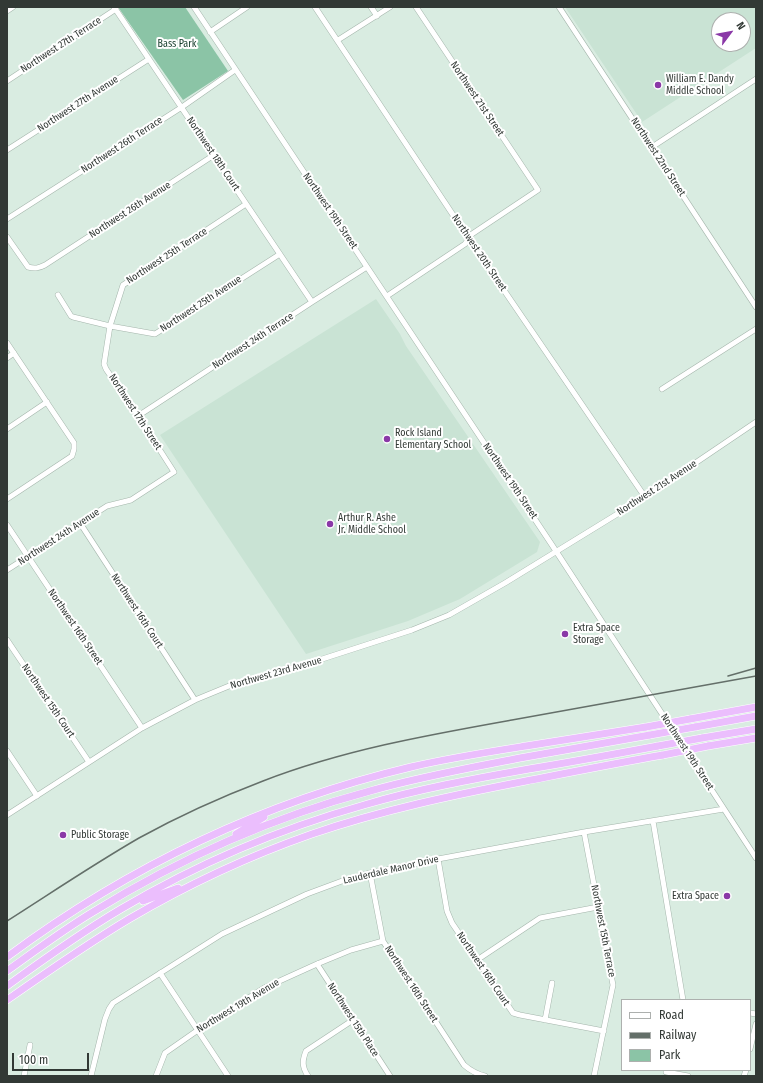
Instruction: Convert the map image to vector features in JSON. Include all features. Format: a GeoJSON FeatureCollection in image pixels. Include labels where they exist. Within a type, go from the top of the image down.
{"type":"FeatureCollection","features":[{"type":"Feature","properties":{"kind":"highway"},"geometry":{"type":"LineString","coordinates":[[7,957],[68,914],[144,869],[212,835],[284,806],[355,782],[431,763],[486,752],[646,727],[756,707]]}},
{"type":"Feature","properties":{"kind":"highway"},"geometry":{"type":"LineString","coordinates":[[7,971],[93,912],[159,875],[209,850],[290,816],[338,800],[454,770],[756,716]]}},
{"type":"Feature","properties":{"kind":"highway"},"geometry":{"type":"LineString","coordinates":[[7,986],[57,950],[121,909],[171,882],[240,849],[286,830],[345,810],[399,795],[455,782],[756,728]]}},
{"type":"Feature","properties":{"kind":"highway"},"geometry":{"type":"LineString","coordinates":[[121,909],[210,876],[296,840],[378,813],[456,795],[756,738]]}},
{"type":"Feature","properties":{"kind":"highway"},"geometry":{"type":"LineString","coordinates":[[209,850],[284,806]]}},
{"type":"Feature","properties":{"kind":"highway"},"geometry":{"type":"LineString","coordinates":[[7,1000],[111,930],[154,904],[210,876]]}},
{"type":"Feature","properties":{"kind":"street"},"geometry":{"type":"LineString","coordinates":[[7,11],[13,7]]}},
{"type":"Feature","properties":{"kind":"street","name":"Northwest 19th Street"},"geometry":{"type":"LineString","coordinates":[[194,7],[387,296],[756,858]]}},
{"type":"Feature","properties":{"kind":"street"},"geometry":{"type":"LineString","coordinates":[[210,32],[247,7]]}},
{"type":"Feature","properties":{"kind":"street","name":"Northwest 20th Street"},"geometry":{"type":"LineString","coordinates":[[315,7],[469,239],[645,497]]}},
{"type":"Feature","properties":{"kind":"street"},"geometry":{"type":"LineString","coordinates":[[371,7],[377,16]]}},
{"type":"Feature","properties":{"kind":"street"},"geometry":{"type":"LineString","coordinates":[[338,40],[390,7]]}},
{"type":"Feature","properties":{"kind":"street","name":"Northwest 21st Street"},"geometry":{"type":"LineString","coordinates":[[416,7],[538,190],[472,234],[469,239]]}},
{"type":"Feature","properties":{"kind":"street","name":"Northwest 22nd Street"},"geometry":{"type":"LineString","coordinates":[[559,7],[756,307]]}},
{"type":"Feature","properties":{"kind":"street","name":"Northwest 18th Court"},"geometry":{"type":"LineString","coordinates":[[115,8],[312,302]]}},
{"type":"Feature","properties":{"kind":"street","name":"Northwest 27th Terrace"},"geometry":{"type":"LineString","coordinates":[[7,81],[115,8]]}},
{"type":"Feature","properties":{"kind":"street","name":"Northwest 27th Avenue"},"geometry":{"type":"LineString","coordinates":[[7,150],[149,58]]}},
{"type":"Feature","properties":{"kind":"street","name":"Northwest 26th Terrace"},"geometry":{"type":"LineString","coordinates":[[7,220],[182,107],[235,70]]}},
{"type":"Feature","properties":{"kind":"street"},"geometry":{"type":"LineString","coordinates":[[652,147],[756,79]]}},
{"type":"Feature","properties":{"kind":"street","name":"Northwest 26th Avenue"},"geometry":{"type":"LineString","coordinates":[[7,237],[28,267],[35,269],[45,265],[214,156]]}},
{"type":"Feature","properties":{"kind":"street","name":"Northwest 25th Terrace"},"geometry":{"type":"LineString","coordinates":[[110,326],[123,285],[246,204]]}},
{"type":"Feature","properties":{"kind":"street"},"geometry":{"type":"LineString","coordinates":[[387,296],[465,244],[469,239]]}},
{"type":"Feature","properties":{"kind":"street","name":"Northwest 25th Avenue"},"geometry":{"type":"LineString","coordinates":[[58,295],[73,317],[110,326],[155,334],[280,254]]}},
{"type":"Feature","properties":{"kind":"street","name":"Northwest 24th Terrace"},"geometry":{"type":"LineString","coordinates":[[138,416],[367,267]]}},
{"type":"Feature","properties":{"kind":"street","name":"Northwest 17th Street"},"geometry":{"type":"LineString","coordinates":[[110,326],[104,364],[106,369],[174,472]]}},
{"type":"Feature","properties":{"kind":"street"},"geometry":{"type":"LineString","coordinates":[[662,389],[756,329]]}},
{"type":"Feature","properties":{"kind":"street"},"geometry":{"type":"LineString","coordinates":[[7,344],[74,443],[72,456],[7,499]]}},
{"type":"Feature","properties":{"kind":"street"},"geometry":{"type":"LineString","coordinates":[[7,358],[14,353]]}},
{"type":"Feature","properties":{"kind":"street"},"geometry":{"type":"LineString","coordinates":[[7,429],[47,402]]}},
{"type":"Feature","properties":{"kind":"street","name":"Northwest 21st Avenue"},"geometry":{"type":"LineString","coordinates":[[556,552],[645,497],[756,422]]}},
{"type":"Feature","properties":{"kind":"street","name":"Northwest 24th Avenue"},"geometry":{"type":"LineString","coordinates":[[7,570],[107,506],[132,500],[174,472]]}},
{"type":"Feature","properties":{"kind":"street","name":"Northwest 16th Court"},"geometry":{"type":"LineString","coordinates":[[80,523],[195,700]]}},
{"type":"Feature","properties":{"kind":"street","name":"Northwest 16th Street"},"geometry":{"type":"LineString","coordinates":[[7,525],[142,728]]}},
{"type":"Feature","properties":{"kind":"street","name":"Northwest 23rd Avenue"},"geometry":{"type":"LineString","coordinates":[[7,815],[142,728],[195,700],[229,686],[313,662],[412,630],[449,614],[505,583],[556,552]]}},
{"type":"Feature","properties":{"kind":"street","name":"Northwest 15th Court"},"geometry":{"type":"LineString","coordinates":[[7,640],[89,762]]}},
{"type":"Feature","properties":{"kind":"street"},"geometry":{"type":"LineString","coordinates":[[7,751],[37,796]]}},
{"type":"Feature","properties":{"kind":"street","name":"Lauderdale Manor Drive"},"geometry":{"type":"LineString","coordinates":[[91,1076],[105,1019],[113,1003],[227,932],[308,894],[342,881],[370,873],[438,859],[584,832],[724,809]]}},
{"type":"Feature","properties":{"kind":"street"},"geometry":{"type":"LineString","coordinates":[[653,821],[683,999]]}},
{"type":"Feature","properties":{"kind":"street","name":"Northwest 15th Terrace"},"geometry":{"type":"LineString","coordinates":[[584,832],[613,985],[594,1076]]}},
{"type":"Feature","properties":{"kind":"street","name":"Northwest 16th Court"},"geometry":{"type":"LineString","coordinates":[[438,859],[447,911],[452,923],[512,1013],[520,1016],[604,1031]]}},
{"type":"Feature","properties":{"kind":"street","name":"Northwest 16th Street"},"geometry":{"type":"LineString","coordinates":[[370,873],[383,941],[464,1065],[476,1074],[485,1076]]}},
{"type":"Feature","properties":{"kind":"street"},"geometry":{"type":"LineString","coordinates":[[477,960],[540,918],[598,907]]}},
{"type":"Feature","properties":{"kind":"street","name":"Northwest 19th Avenue"},"geometry":{"type":"LineString","coordinates":[[156,1076],[165,1053],[264,988],[351,950],[383,941]]}},
{"type":"Feature","properties":{"kind":"street","name":"Northwest 15th Place"},"geometry":{"type":"LineString","coordinates":[[317,964],[390,1076]]}},
{"type":"Feature","properties":{"kind":"street"},"geometry":{"type":"LineString","coordinates":[[160,973],[228,1076]]}},
{"type":"Feature","properties":{"kind":"street"},"geometry":{"type":"LineString","coordinates":[[546,1020],[552,983]]}},
{"type":"Feature","properties":{"kind":"street"},"geometry":{"type":"LineString","coordinates":[[308,1076],[303,1069],[302,1059],[306,1051],[353,1020]]}},
{"type":"Feature","properties":{"kind":"street"},"geometry":{"type":"LineString","coordinates":[[751,1045],[756,1024]]}},
{"type":"Feature","properties":{"kind":"street"},"geometry":{"type":"LineString","coordinates":[[24,1076],[30,1045]]}},
{"type":"Feature","properties":{"kind":"street"},"geometry":{"type":"LineString","coordinates":[[666,1073],[688,1076]]}},
{"type":"Feature","properties":{"kind":"shaded area","name":"William E. Dandy Middle School"},"geometry":{"type":"Polygon","coordinates":[[[565,7],[756,7],[756,48],[751,51],[751,12],[711,12],[711,52],[750,52],[642,122],[565,7]]]}},
{"type":"Feature","properties":{"kind":"shaded area"},"geometry":{"type":"Polygon","coordinates":[[[376,299],[400,334],[406,346],[540,542],[537,552],[460,599],[408,621],[306,654],[160,435],[376,299]]]}},
{"type":"Feature","properties":{"kind":"green space","name":"Bass Park"},"geometry":{"type":"Polygon","coordinates":[[[118,7],[185,7],[228,71],[183,100],[118,7]]]}},
{"type":"Feature","properties":{"kind":"railway"},"geometry":{"type":"LineString","coordinates":[[728,676],[756,668]]}},
{"type":"Feature","properties":{"kind":"railway"},"geometry":{"type":"LineString","coordinates":[[7,921],[106,858],[154,830],[216,800],[293,770],[324,760],[386,744],[756,676]]}},
{"type":"Feature","properties":{"kind":"place","name":"William E. Dandy Middle School"},"geometry":{"type":"Point","coordinates":[658,85]}},
{"type":"Feature","properties":{"kind":"place","name":"Rock Island Elementary School"},"geometry":{"type":"Point","coordinates":[387,439]}},
{"type":"Feature","properties":{"kind":"place","name":"Arthur R. Ashe Jr. Middle School"},"geometry":{"type":"Point","coordinates":[330,524]}},
{"type":"Feature","properties":{"kind":"place","name":"Extra Space Storage"},"geometry":{"type":"Point","coordinates":[565,634]}},
{"type":"Feature","properties":{"kind":"place","name":"Public Storage"},"geometry":{"type":"Point","coordinates":[63,835]}},
{"type":"Feature","properties":{"kind":"place","name":"Extra Space"},"geometry":{"type":"Point","coordinates":[727,896]}}]}
